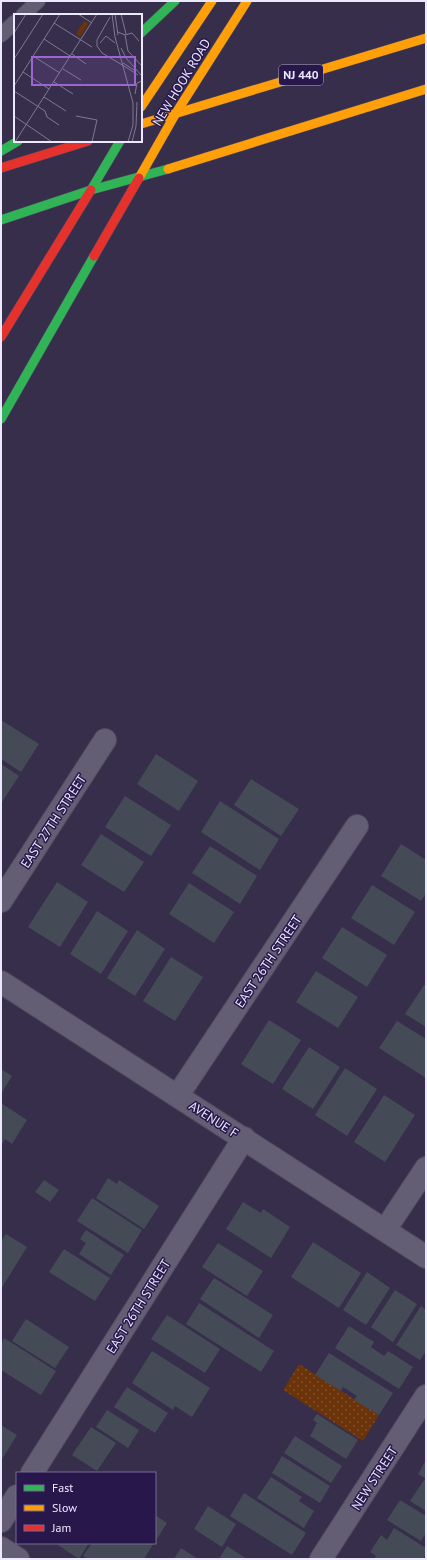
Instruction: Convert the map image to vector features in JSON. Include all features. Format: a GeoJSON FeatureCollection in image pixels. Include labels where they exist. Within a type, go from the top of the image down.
{"type":"FeatureCollection","features":[{"type":"Feature","properties":{"kind":"main road"},"geometry":{"type":"LineString","coordinates":[[142,32],[175,1]]}},
{"type":"Feature","properties":{"kind":"main road","name":"NEW HOOK ROAD"},"geometry":{"type":"LineString","coordinates":[[142,106],[212,1]]}},
{"type":"Feature","properties":{"kind":"main road","name":"NEW HOOK ROAD"},"geometry":{"type":"LineString","coordinates":[[1,419],[176,113],[247,1]]}},
{"type":"Feature","properties":{"kind":"main road","name":"NJ 440"},"geometry":{"type":"LineString","coordinates":[[142,124],[426,38]]}},
{"type":"Feature","properties":{"kind":"main road"},"geometry":{"type":"LineString","coordinates":[[1,221],[91,190],[139,178],[426,88]]}},
{"type":"Feature","properties":{"kind":"main road"},"geometry":{"type":"LineString","coordinates":[[1,151],[16,142]]}},
{"type":"Feature","properties":{"kind":"main road"},"geometry":{"type":"LineString","coordinates":[[1,168],[85,142]]}},
{"type":"Feature","properties":{"kind":"main road"},"geometry":{"type":"LineString","coordinates":[[1,337],[119,142]]}},
{"type":"Feature","properties":{"kind":"street","name":"EAST 27TH STREET"},"geometry":{"type":"LineString","coordinates":[[1,901],[105,740]]}},
{"type":"Feature","properties":{"kind":"street","name":"EAST 26TH STREET"},"geometry":{"type":"LineString","coordinates":[[178,1095],[357,826]]}},
{"type":"Feature","properties":{"kind":"street","name":"AVENUE F"},"geometry":{"type":"LineString","coordinates":[[1,982],[178,1095],[426,1257]]}},
{"type":"Feature","properties":{"kind":"street","name":"EAST 26TH STREET"},"geometry":{"type":"LineString","coordinates":[[33,1472],[244,1138]]}},
{"type":"Feature","properties":{"kind":"street"},"geometry":{"type":"LineString","coordinates":[[385,1230],[426,1168]]}},
{"type":"Feature","properties":{"kind":"street","name":"NEW STREET"},"geometry":{"type":"LineString","coordinates":[[321,1559],[426,1396]]}},
{"type":"Feature","properties":{"kind":"street"},"geometry":{"type":"LineString","coordinates":[[1,1521],[16,1498]]}},
{"type":"Feature","properties":{"kind":"street"},"geometry":{"type":"LineString","coordinates":[[1,1548],[18,1559]]}},
{"type":"Feature","properties":{"kind":"lane"},"geometry":{"type":"LineString","coordinates":[[24,14],[38,1]]}},
{"type":"Feature","properties":{"kind":"lane"},"geometry":{"type":"LineString","coordinates":[[1,35],[14,23]]}},
{"type":"Feature","properties":{"kind":"shaded area"},"geometry":{"type":"Polygon","coordinates":[[[299,1364],[379,1415],[363,1441],[283,1390],[299,1364]]]}},
{"type":"Feature","properties":{"kind":"building"},"geometry":{"type":"Polygon","coordinates":[[[1,720],[39,744],[21,772],[1,759],[1,720]]]}},
{"type":"Feature","properties":{"kind":"building"},"geometry":{"type":"Polygon","coordinates":[[[156,754],[198,781],[179,811],[137,784],[156,754]]]}},
{"type":"Feature","properties":{"kind":"building"},"geometry":{"type":"Polygon","coordinates":[[[1,764],[19,776],[2,802],[1,802],[1,764]]]}},
{"type":"Feature","properties":{"kind":"building"},"geometry":{"type":"Polygon","coordinates":[[[251,779],[299,809],[281,836],[234,805],[251,779]]]}},
{"type":"Feature","properties":{"kind":"building"},"geometry":{"type":"Polygon","coordinates":[[[125,796],[171,825],[151,856],[105,827],[125,796]]]}},
{"type":"Feature","properties":{"kind":"building"},"geometry":{"type":"Polygon","coordinates":[[[220,801],[279,839],[260,870],[201,832],[220,801]]]}},
{"type":"Feature","properties":{"kind":"building"},"geometry":{"type":"Polygon","coordinates":[[[101,834],[144,862],[124,892],[81,865],[101,834]]]}},
{"type":"Feature","properties":{"kind":"building"},"geometry":{"type":"Polygon","coordinates":[[[401,844],[426,860],[426,893],[421,901],[381,876],[401,844]]]}},
{"type":"Feature","properties":{"kind":"building"},"geometry":{"type":"Polygon","coordinates":[[[210,846],[257,876],[240,904],[192,873],[210,846]]]}},
{"type":"Feature","properties":{"kind":"building"},"geometry":{"type":"Polygon","coordinates":[[[57,882],[88,902],[60,947],[28,927],[57,882]]]}},
{"type":"Feature","properties":{"kind":"building"},"geometry":{"type":"Polygon","coordinates":[[[189,883],[234,912],[214,943],[169,914],[189,883]]]}},
{"type":"Feature","properties":{"kind":"building"},"geometry":{"type":"Polygon","coordinates":[[[372,885],[415,912],[394,945],[351,918],[372,885]]]}},
{"type":"Feature","properties":{"kind":"building"},"geometry":{"type":"Polygon","coordinates":[[[97,911],[128,931],[101,974],[70,954],[97,911]]]}},
{"type":"Feature","properties":{"kind":"building"},"geometry":{"type":"Polygon","coordinates":[[[342,927],[387,955],[367,987],[322,958],[342,927]]]}},
{"type":"Feature","properties":{"kind":"building"},"geometry":{"type":"Polygon","coordinates":[[[137,930],[165,949],[135,996],[107,978],[137,930]]]}},
{"type":"Feature","properties":{"kind":"building"},"geometry":{"type":"Polygon","coordinates":[[[171,957],[203,977],[175,1021],[143,1001],[171,957]]]}},
{"type":"Feature","properties":{"kind":"building"},"geometry":{"type":"Polygon","coordinates":[[[316,971],[358,997],[338,1028],[296,1002],[316,971]]]}},
{"type":"Feature","properties":{"kind":"building"},"geometry":{"type":"Polygon","coordinates":[[[424,985],[426,986],[426,1027],[405,1014],[424,985]]]}},
{"type":"Feature","properties":{"kind":"building"},"geometry":{"type":"Polygon","coordinates":[[[269,1020],[301,1040],[273,1084],[241,1064],[269,1020]]]}},
{"type":"Feature","properties":{"kind":"building"},"geometry":{"type":"Polygon","coordinates":[[[397,1021],[426,1039],[426,1078],[379,1048],[397,1021]]]}},
{"type":"Feature","properties":{"kind":"building"},"geometry":{"type":"Polygon","coordinates":[[[309,1047],[340,1067],[313,1109],[282,1089],[309,1047]]]}},
{"type":"Feature","properties":{"kind":"building"},"geometry":{"type":"Polygon","coordinates":[[[345,1068],[377,1089],[347,1136],[315,1115],[345,1068]]]}},
{"type":"Feature","properties":{"kind":"building"},"geometry":{"type":"Polygon","coordinates":[[[1,1069],[12,1076],[1,1094],[1,1069]]]}},
{"type":"Feature","properties":{"kind":"building"},"geometry":{"type":"Polygon","coordinates":[[[384,1095],[415,1115],[385,1162],[354,1142],[384,1095]]]}},
{"type":"Feature","properties":{"kind":"building"},"geometry":{"type":"Polygon","coordinates":[[[1,1103],[27,1120],[12,1144],[5,1139],[1,1145],[1,1103]]]}},
{"type":"Feature","properties":{"kind":"building"},"geometry":{"type":"Polygon","coordinates":[[[108,1178],[117,1184],[119,1180],[159,1206],[144,1229],[96,1198],[108,1178]]]}},
{"type":"Feature","properties":{"kind":"building"},"geometry":{"type":"Polygon","coordinates":[[[44,1180],[59,1190],[50,1202],[35,1192],[44,1180]]]}},
{"type":"Feature","properties":{"kind":"building"},"geometry":{"type":"Polygon","coordinates":[[[92,1198],[142,1230],[128,1253],[77,1221],[92,1198]]]}},
{"type":"Feature","properties":{"kind":"building"},"geometry":{"type":"Polygon","coordinates":[[[243,1202],[261,1213],[263,1209],[290,1227],[271,1258],[226,1229],[243,1202]]]}},
{"type":"Feature","properties":{"kind":"building"},"geometry":{"type":"Polygon","coordinates":[[[86,1230],[124,1255],[111,1275],[79,1254],[86,1243],[80,1239],[86,1230]]]}},
{"type":"Feature","properties":{"kind":"building"},"geometry":{"type":"Polygon","coordinates":[[[6,1234],[27,1247],[1,1289],[1,1241],[6,1234]]]}},
{"type":"Feature","properties":{"kind":"building"},"geometry":{"type":"Polygon","coordinates":[[[313,1242],[361,1273],[339,1308],[291,1277],[313,1242]]]}},
{"type":"Feature","properties":{"kind":"building"},"geometry":{"type":"Polygon","coordinates":[[[218,1243],[263,1271],[247,1296],[202,1267],[218,1243]]]}},
{"type":"Feature","properties":{"kind":"building"},"geometry":{"type":"Polygon","coordinates":[[[64,1249],[110,1278],[95,1301],[49,1272],[64,1249]]]}},
{"type":"Feature","properties":{"kind":"building"},"geometry":{"type":"Polygon","coordinates":[[[367,1272],[390,1288],[366,1325],[343,1310],[367,1272]]]}},
{"type":"Feature","properties":{"kind":"building"},"geometry":{"type":"Polygon","coordinates":[[[214,1278],[273,1315],[259,1338],[200,1299],[214,1278]]]}},
{"type":"Feature","properties":{"kind":"building"},"geometry":{"type":"Polygon","coordinates":[[[395,1290],[417,1304],[393,1342],[371,1327],[395,1290]]]}},
{"type":"Feature","properties":{"kind":"building"},"geometry":{"type":"Polygon","coordinates":[[[199,1303],[274,1351],[261,1372],[186,1324],[199,1303]]]}},
{"type":"Feature","properties":{"kind":"building"},"geometry":{"type":"Polygon","coordinates":[[[421,1306],[426,1310],[426,1351],[420,1360],[396,1345],[421,1306]]]}},
{"type":"Feature","properties":{"kind":"building"},"geometry":{"type":"Polygon","coordinates":[[[167,1315],[220,1349],[205,1373],[151,1339],[167,1315]]]}},
{"type":"Feature","properties":{"kind":"building"},"geometry":{"type":"Polygon","coordinates":[[[26,1319],[69,1347],[55,1368],[12,1341],[26,1319]]]}},
{"type":"Feature","properties":{"kind":"building"},"geometry":{"type":"Polygon","coordinates":[[[349,1326],[374,1342],[371,1347],[384,1356],[388,1351],[413,1367],[399,1389],[335,1348],[349,1326]]]}},
{"type":"Feature","properties":{"kind":"building"},"geometry":{"type":"Polygon","coordinates":[[[4,1338],[56,1371],[41,1395],[1,1370],[1,1344],[4,1338]]]}},
{"type":"Feature","properties":{"kind":"building"},"geometry":{"type":"Polygon","coordinates":[[[152,1351],[210,1388],[192,1417],[175,1406],[173,1410],[132,1383],[152,1351]]]}},
{"type":"Feature","properties":{"kind":"building"},"geometry":{"type":"Polygon","coordinates":[[[329,1353],[393,1393],[379,1415],[354,1400],[357,1396],[343,1387],[341,1391],[315,1375],[329,1353]]]}},
{"type":"Feature","properties":{"kind":"building"},"geometry":{"type":"Polygon","coordinates":[[[127,1387],[168,1413],[155,1433],[114,1407],[127,1387]]]}},
{"type":"Feature","properties":{"kind":"building"},"geometry":{"type":"Polygon","coordinates":[[[107,1410],[139,1430],[128,1448],[96,1427],[107,1410]]]}},
{"type":"Feature","properties":{"kind":"building"},"geometry":{"type":"Polygon","coordinates":[[[317,1414],[358,1440],[346,1459],[310,1436],[317,1423],[313,1420],[317,1414]]]}},
{"type":"Feature","properties":{"kind":"building"},"geometry":{"type":"Polygon","coordinates":[[[1,1425],[17,1435],[1,1461],[1,1425]]]}},
{"type":"Feature","properties":{"kind":"building"},"geometry":{"type":"Polygon","coordinates":[[[91,1427],[116,1443],[97,1471],[72,1455],[91,1427]]]}},
{"type":"Feature","properties":{"kind":"building"},"geometry":{"type":"Polygon","coordinates":[[[295,1436],[342,1466],[331,1483],[284,1453],[295,1436]]]}},
{"type":"Feature","properties":{"kind":"building"},"geometry":{"type":"Polygon","coordinates":[[[282,1456],[330,1486],[320,1503],[272,1473],[282,1456]]]}},
{"type":"Feature","properties":{"kind":"building"},"geometry":{"type":"Polygon","coordinates":[[[426,1460],[426,1479],[418,1474],[426,1460]]]}},
{"type":"Feature","properties":{"kind":"building"},"geometry":{"type":"Polygon","coordinates":[[[271,1477],[302,1497],[299,1501],[314,1511],[304,1528],[257,1498],[271,1477]]]}},
{"type":"Feature","properties":{"kind":"building"},"geometry":{"type":"Polygon","coordinates":[[[424,1480],[426,1481],[426,1511],[410,1501],[424,1480]]]}},
{"type":"Feature","properties":{"kind":"building"},"geometry":{"type":"Polygon","coordinates":[[[244,1493],[306,1533],[292,1555],[230,1516],[244,1493]]]}},
{"type":"Feature","properties":{"kind":"building"},"geometry":{"type":"Polygon","coordinates":[[[400,1500],[426,1516],[426,1533],[421,1541],[387,1520],[400,1500]]]}},
{"type":"Feature","properties":{"kind":"building"},"geometry":{"type":"Polygon","coordinates":[[[208,1506],[236,1524],[222,1547],[194,1529],[208,1506]]]}},
{"type":"Feature","properties":{"kind":"building"},"geometry":{"type":"Polygon","coordinates":[[[156,1516],[167,1523],[156,1540],[156,1516]]]}},
{"type":"Feature","properties":{"kind":"building"},"geometry":{"type":"Polygon","coordinates":[[[394,1528],[426,1548],[426,1554],[423,1559],[374,1559],[376,1556],[370,1552],[381,1535],[387,1540],[394,1528]]]}},
{"type":"Feature","properties":{"kind":"building"},"geometry":{"type":"Polygon","coordinates":[[[56,1544],[88,1544],[79,1559],[56,1544]]]}},
{"type":"Feature","properties":{"kind":"building"},"geometry":{"type":"Polygon","coordinates":[[[91,1544],[153,1544],[144,1559],[88,1559],[83,1556],[91,1544]]]}},
{"type":"Feature","properties":{"kind":"building"},"geometry":{"type":"Polygon","coordinates":[[[227,1546],[247,1559],[219,1559],[227,1546]]]}},
{"type":"Feature","properties":{"kind":"building"},"geometry":{"type":"Polygon","coordinates":[[[181,1548],[198,1559],[174,1559],[181,1548]]]}},
{"type":"Feature","properties":{"kind":"traffic: fast"},"geometry":{"type":"LineString","coordinates":[[142,32],[175,1]]}},
{"type":"Feature","properties":{"kind":"traffic: fast"},"geometry":{"type":"LineString","coordinates":[[1,151],[16,142]]}},
{"type":"Feature","properties":{"kind":"traffic: fast"},"geometry":{"type":"LineString","coordinates":[[91,190],[119,142]]}},
{"type":"Feature","properties":{"kind":"traffic: fast"},"geometry":{"type":"LineString","coordinates":[[1,220],[91,190],[168,169]]}},
{"type":"Feature","properties":{"kind":"traffic: fast"},"geometry":{"type":"LineString","coordinates":[[1,419],[94,256]]}},
{"type":"Feature","properties":{"kind":"traffic: slow"},"geometry":{"type":"LineString","coordinates":[[142,106],[212,1]]}},
{"type":"Feature","properties":{"kind":"traffic: slow"},"geometry":{"type":"LineString","coordinates":[[139,178],[176,113],[247,1]]}},
{"type":"Feature","properties":{"kind":"traffic: slow"},"geometry":{"type":"LineString","coordinates":[[142,124],[426,38]]}},
{"type":"Feature","properties":{"kind":"traffic: slow"},"geometry":{"type":"LineString","coordinates":[[168,169],[426,89]]}},
{"type":"Feature","properties":{"kind":"traffic: jam"},"geometry":{"type":"LineString","coordinates":[[1,168],[85,142]]}},
{"type":"Feature","properties":{"kind":"traffic: jam"},"geometry":{"type":"LineString","coordinates":[[94,256],[139,178]]}},
{"type":"Feature","properties":{"kind":"traffic: jam"},"geometry":{"type":"LineString","coordinates":[[1,337],[91,190]]}}]}
